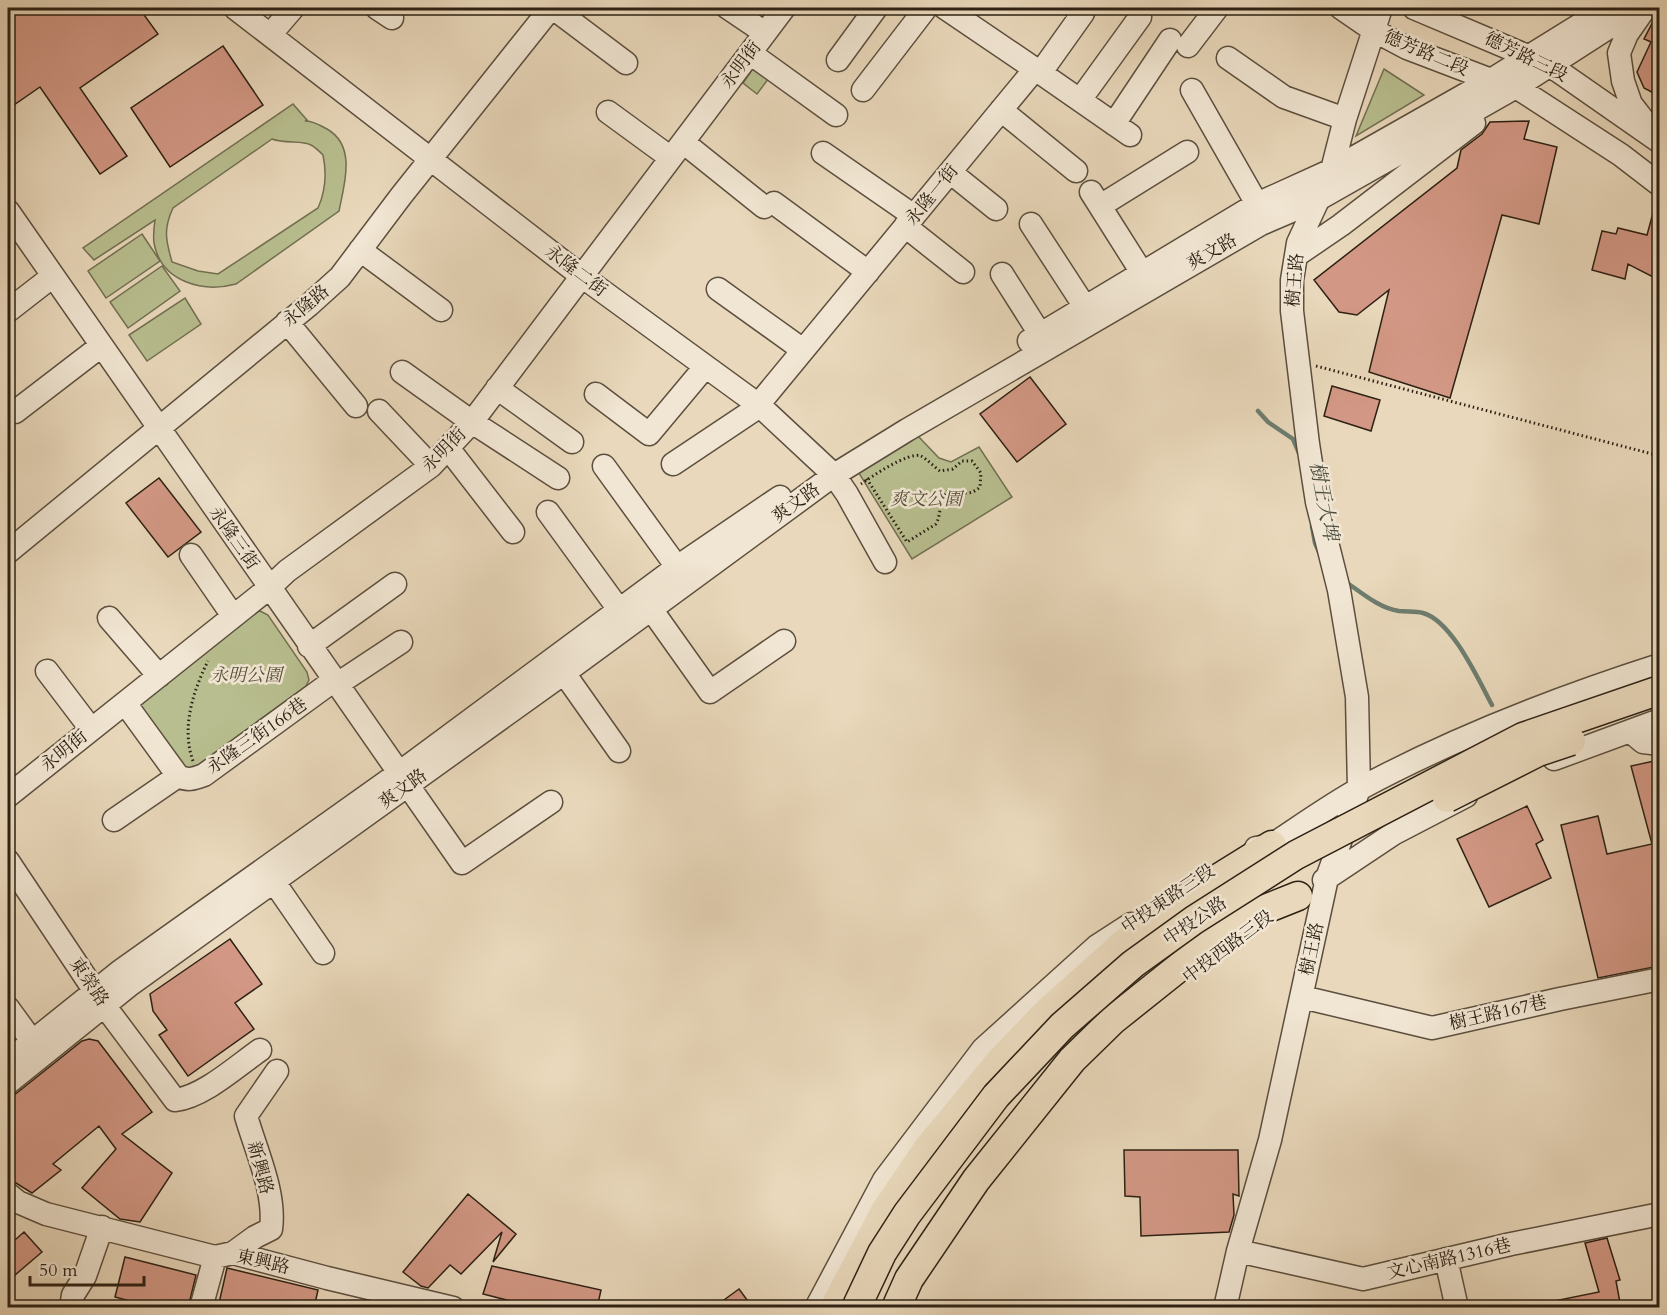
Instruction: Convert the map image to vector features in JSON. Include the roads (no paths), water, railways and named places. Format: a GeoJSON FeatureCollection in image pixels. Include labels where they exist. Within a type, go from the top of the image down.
{"type":"FeatureCollection","features":[{"type":"Feature","properties":{"kind":"main road","name":"中投公路"},"geometry":{"type":"LineString","coordinates":[[856,1308],[882,1253],[907,1214],[996,1096],[1062,1026],[1133,964],[1194,920],[1296,855],[1522,736],[1659,690]]}},
{"type":"Feature","properties":{"kind":"main road","name":"中投公路"},"geometry":{"type":"LineString","coordinates":[[875,1308],[890,1270],[1004,1113],[1065,1046],[1142,982],[1217,926],[1302,872],[1538,752],[1659,710]]}},
{"type":"Feature","properties":{"kind":"main road"},"geometry":{"type":"LineString","coordinates":[[834,1308],[885,1211],[928,1148],[1001,1060],[1046,1013],[1148,922],[1272,844]]}},
{"type":"Feature","properties":{"kind":"main road"},"geometry":{"type":"LineString","coordinates":[[896,1308],[909,1279],[976,1180],[1072,1060],[1113,1020],[1222,933],[1263,910],[1298,896]]}},
{"type":"Feature","properties":{"kind":"street","name":"永隆二街"},"geometry":{"type":"LineString","coordinates":[[236,8],[583,277],[759,406],[830,470],[847,494],[885,562]]}},
{"type":"Feature","properties":{"kind":"street"},"geometry":{"type":"LineString","coordinates":[[270,35],[293,8]]}},
{"type":"Feature","properties":{"kind":"street"},"geometry":{"type":"LineString","coordinates":[[550,8],[626,63]]}},
{"type":"Feature","properties":{"kind":"street","name":"永隆路"},"geometry":{"type":"LineString","coordinates":[[8,552],[340,277],[550,8]]}},
{"type":"Feature","properties":{"kind":"street"},"geometry":{"type":"LineString","coordinates":[[728,8],[765,33]]}},
{"type":"Feature","properties":{"kind":"street","name":"永明街"},"geometry":{"type":"LineString","coordinates":[[8,796],[269,588],[287,571],[430,466],[448,448],[472,422],[583,277],[784,8]]}},
{"type":"Feature","properties":{"kind":"street"},"geometry":{"type":"LineString","coordinates":[[838,60],[876,8]]}},
{"type":"Feature","properties":{"kind":"street"},"geometry":{"type":"LineString","coordinates":[[863,90],[926,8]]}},
{"type":"Feature","properties":{"kind":"street"},"geometry":{"type":"LineString","coordinates":[[945,8],[1122,129],[1179,43],[1217,8]]}},
{"type":"Feature","properties":{"kind":"street","name":"永隆一街"},"geometry":{"type":"LineString","coordinates":[[673,464],[759,406],[1001,110],[1038,70],[1083,13],[1075,8]]}},
{"type":"Feature","properties":{"kind":"street","name":"德芳路二段"},"geometry":{"type":"LineString","coordinates":[[1341,8],[1373,30],[1407,48],[1491,80],[1516,87]]}},
{"type":"Feature","properties":{"kind":"street","name":"樹王路"},"geometry":{"type":"LineString","coordinates":[[1225,1308],[1238,1251],[1269,1140],[1327,878],[1359,789],[1357,697],[1340,590],[1317,502],[1297,361],[1292,311],[1292,280],[1298,243],[1332,170],[1345,119],[1381,8]]}},
{"type":"Feature","properties":{"kind":"street","name":"德芳路三段"},"geometry":{"type":"LineString","coordinates":[[1414,8],[1541,61],[1659,142]]}},
{"type":"Feature","properties":{"kind":"street","name":"爽文路"},"geometry":{"type":"LineString","coordinates":[[8,1062],[32,1041],[274,882],[677,567],[1085,307],[1147,281],[1261,224],[1317,200],[1516,87],[1541,61],[1607,8]]}},
{"type":"Feature","properties":{"kind":"street","name":"爽文路"},"geometry":{"type":"LineString","coordinates":[[8,1083],[99,998],[204,910],[564,673],[651,609],[830,470],[907,430],[1147,281],[1257,204],[1332,170],[1491,80],[1541,61],[1640,8]]}},
{"type":"Feature","properties":{"kind":"street"},"geometry":{"type":"LineString","coordinates":[[1645,8],[1627,34],[1619,52],[1623,81],[1631,105],[1659,142]]}},
{"type":"Feature","properties":{"kind":"street"},"geometry":{"type":"LineString","coordinates":[[1080,100],[1140,17]]}},
{"type":"Feature","properties":{"kind":"street"},"geometry":{"type":"LineString","coordinates":[[750,53],[836,115]]}},
{"type":"Feature","properties":{"kind":"street"},"geometry":{"type":"LineString","coordinates":[[1228,57],[1284,97],[1345,119]]}},
{"type":"Feature","properties":{"kind":"street"},"geometry":{"type":"LineString","coordinates":[[1297,255],[1341,225],[1462,134],[1516,87]]}},
{"type":"Feature","properties":{"kind":"street","name":"德芳路三段"},"geometry":{"type":"LineString","coordinates":[[1516,87],[1621,155],[1659,185]]}},
{"type":"Feature","properties":{"kind":"street"},"geometry":{"type":"LineString","coordinates":[[1192,90],[1257,204]]}},
{"type":"Feature","properties":{"kind":"street"},"geometry":{"type":"LineString","coordinates":[[1001,110],[1076,171]]}},
{"type":"Feature","properties":{"kind":"street"},"geometry":{"type":"LineString","coordinates":[[608,112],[769,205],[868,272]]}},
{"type":"Feature","properties":{"kind":"street"},"geometry":{"type":"LineString","coordinates":[[1147,281],[1096,199],[1187,152]]}},
{"type":"Feature","properties":{"kind":"street"},"geometry":{"type":"LineString","coordinates":[[824,153],[910,221],[963,272]]}},
{"type":"Feature","properties":{"kind":"street"},"geometry":{"type":"LineString","coordinates":[[950,172],[996,209]]}},
{"type":"Feature","properties":{"kind":"street","name":"永隆三街"},"geometry":{"type":"LineString","coordinates":[[8,211],[462,863],[551,802]]}},
{"type":"Feature","properties":{"kind":"street"},"geometry":{"type":"LineString","coordinates":[[1031,224],[1085,307]]}},
{"type":"Feature","properties":{"kind":"street"},"geometry":{"type":"LineString","coordinates":[[360,250],[441,310]]}},
{"type":"Feature","properties":{"kind":"street"},"geometry":{"type":"LineString","coordinates":[[1002,274],[1040,334]]}},
{"type":"Feature","properties":{"kind":"street"},"geometry":{"type":"LineString","coordinates":[[8,311],[53,276]]}},
{"type":"Feature","properties":{"kind":"street"},"geometry":{"type":"LineString","coordinates":[[718,289],[803,350]]}},
{"type":"Feature","properties":{"kind":"street"},"geometry":{"type":"LineString","coordinates":[[287,322],[356,406]]}},
{"type":"Feature","properties":{"kind":"street"},"geometry":{"type":"LineString","coordinates":[[15,412],[101,346]]}},
{"type":"Feature","properties":{"kind":"street"},"geometry":{"type":"LineString","coordinates":[[596,394],[649,434],[705,367]]}},
{"type":"Feature","properties":{"kind":"street"},"geometry":{"type":"LineString","coordinates":[[402,372],[472,422],[558,478]]}},
{"type":"Feature","properties":{"kind":"street"},"geometry":{"type":"LineString","coordinates":[[497,388],[572,442]]}},
{"type":"Feature","properties":{"kind":"street"},"geometry":{"type":"LineString","coordinates":[[379,411],[430,466]]}},
{"type":"Feature","properties":{"kind":"street"},"geometry":{"type":"LineString","coordinates":[[448,448],[513,532]]}},
{"type":"Feature","properties":{"kind":"street"},"geometry":{"type":"LineString","coordinates":[[604,466],[677,567]]}},
{"type":"Feature","properties":{"kind":"street"},"geometry":{"type":"LineString","coordinates":[[548,512],[620,611]]}},
{"type":"Feature","properties":{"kind":"street"},"geometry":{"type":"LineString","coordinates":[[191,555],[233,616]]}},
{"type":"Feature","properties":{"kind":"street"},"geometry":{"type":"LineString","coordinates":[[309,646],[395,584]]}},
{"type":"Feature","properties":{"kind":"street"},"geometry":{"type":"LineString","coordinates":[[651,609],[710,692],[784,640]]}},
{"type":"Feature","properties":{"kind":"street"},"geometry":{"type":"LineString","coordinates":[[109,618],[159,676]]}},
{"type":"Feature","properties":{"kind":"street","name":"永隆三街166巷"},"geometry":{"type":"LineString","coordinates":[[187,772],[185,780],[204,775],[335,683],[400,642]]}},
{"type":"Feature","properties":{"kind":"street","name":"中投東路三段"},"geometry":{"type":"LineString","coordinates":[[816,1308],[884,1180],[983,1049],[1097,946],[1234,854],[1272,844],[1359,789],[1464,737],[1589,687],[1659,665]]}},
{"type":"Feature","properties":{"kind":"street"},"geometry":{"type":"LineString","coordinates":[[47,671],[91,729]]}},
{"type":"Feature","properties":{"kind":"street"},"geometry":{"type":"LineString","coordinates":[[564,673],[619,751]]}},
{"type":"Feature","properties":{"kind":"street"},"geometry":{"type":"LineString","coordinates":[[114,820],[187,772],[125,703]]}},
{"type":"Feature","properties":{"kind":"street"},"geometry":{"type":"LineString","coordinates":[[1511,718],[1532,721],[1546,740],[1543,756],[1530,768]]}},
{"type":"Feature","properties":{"kind":"street","name":"中投西路三段"},"geometry":{"type":"LineString","coordinates":[[904,1308],[913,1289],[1004,1148],[1110,1034],[1269,915],[1403,829],[1456,801],[1530,768],[1659,720]]}},
{"type":"Feature","properties":{"kind":"street"},"geometry":{"type":"LineString","coordinates":[[1630,731],[1643,742],[1659,744]]}},
{"type":"Feature","properties":{"kind":"street","name":"東榮路"},"geometry":{"type":"LineString","coordinates":[[8,861],[99,998],[175,1100],[185,1099],[199,1092],[260,1050]]}},
{"type":"Feature","properties":{"kind":"street"},"geometry":{"type":"LineString","coordinates":[[274,882],[323,953]]}},
{"type":"Feature","properties":{"kind":"street","name":"樹王路167巷"},"geometry":{"type":"LineString","coordinates":[[1302,997],[1432,1028],[1659,979]]}},
{"type":"Feature","properties":{"kind":"street"},"geometry":{"type":"LineString","coordinates":[[8,1008],[32,1041]]}},
{"type":"Feature","properties":{"kind":"street","name":"新興路"},"geometry":{"type":"LineString","coordinates":[[224,1255],[271,1228],[272,1219],[265,1176],[246,1116],[277,1071]]}},
{"type":"Feature","properties":{"kind":"street","name":"東興路"},"geometry":{"type":"LineString","coordinates":[[8,1194],[18,1202],[46,1214],[453,1308]]}},
{"type":"Feature","properties":{"kind":"street","name":"文心南路1316巷"},"geometry":{"type":"LineString","coordinates":[[1238,1251],[1363,1279],[1659,1214]]}},
{"type":"Feature","properties":{"kind":"street"},"geometry":{"type":"LineString","coordinates":[[71,1308],[74,1295],[85,1276],[102,1227]]}},
{"type":"Feature","properties":{"kind":"street"},"geometry":{"type":"LineString","coordinates":[[201,1308],[224,1255]]}},
{"type":"Feature","properties":{"kind":"street"},"geometry":{"type":"LineString","coordinates":[[1446,1260],[1457,1308]]}},
{"type":"Feature","properties":{"kind":"waterway","name":"樹王大埤"},"geometry":{"type":"LineString","coordinates":[[1258,411],[1268,422],[1293,439],[1299,453]]}},
{"type":"Feature","properties":{"kind":"waterway","name":"樹王大埤"},"geometry":{"type":"LineString","coordinates":[[1312,526],[1319,552]]}},
{"type":"Feature","properties":{"kind":"waterway","name":"樹王大埤"},"geometry":{"type":"LineString","coordinates":[[1346,582],[1385,607],[1423,613],[1434,618],[1463,652],[1492,705]]}},
{"type":"Feature","properties":{"kind":"park label","name":"爽文公園"},"geometry":{"type":"Point","coordinates":[926,499]}},
{"type":"Feature","properties":{"kind":"park label","name":"永明公園"},"geometry":{"type":"Point","coordinates":[246,675]}}]}
